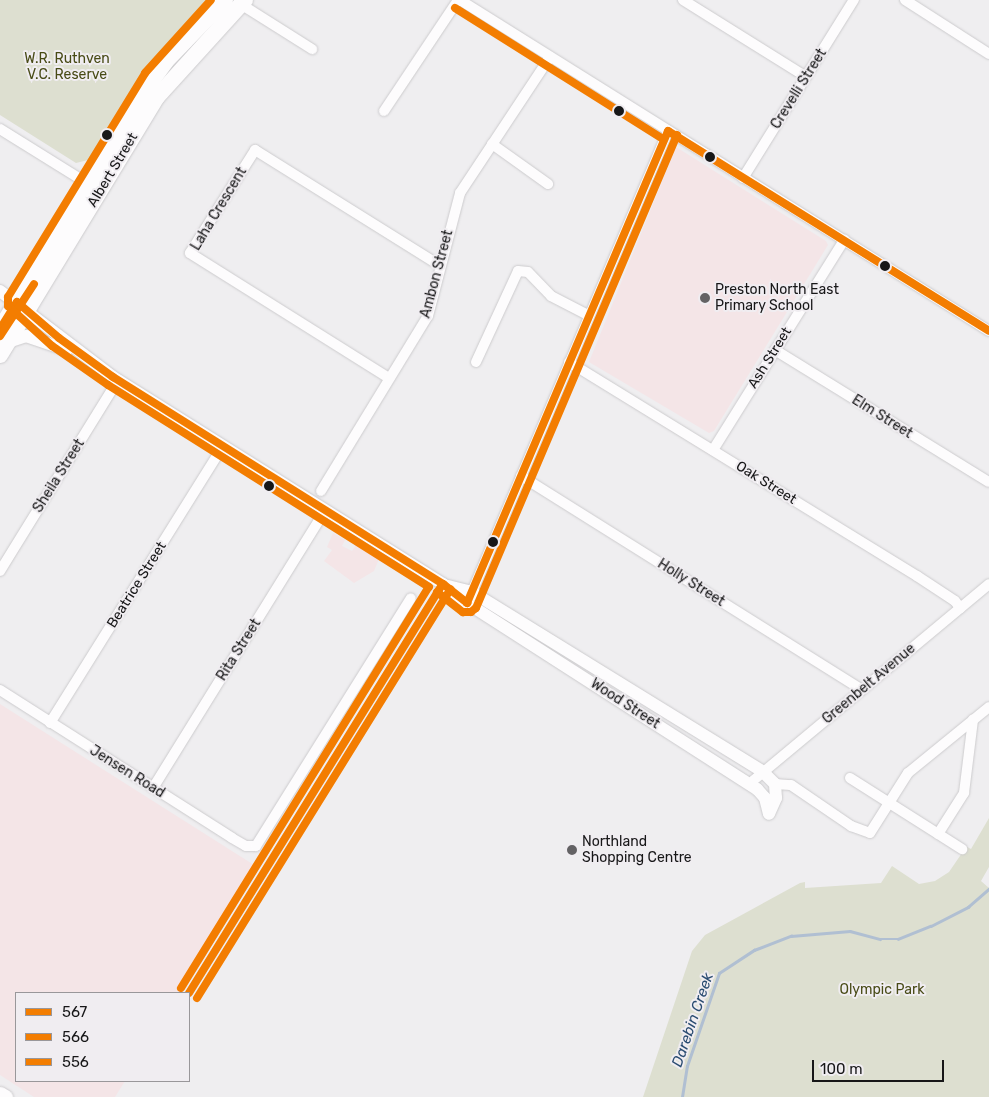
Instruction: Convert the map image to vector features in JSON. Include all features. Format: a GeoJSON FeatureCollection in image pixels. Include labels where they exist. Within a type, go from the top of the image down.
{"type":"FeatureCollection","features":[{"type":"Feature","properties":{"kind":"highway","name":"Albert Street"},"geometry":{"type":"LineString","coordinates":[[3,342],[94,188],[171,67],[225,0]]}},
{"type":"Feature","properties":{"kind":"highway","name":"Albert Street"},"geometry":{"type":"LineString","coordinates":[[171,67],[244,2]]}},
{"type":"Feature","properties":{"kind":"main road"},"geometry":{"type":"LineString","coordinates":[[0,1094],[5,1097]]}},
{"type":"Feature","properties":{"kind":"street"},"geometry":{"type":"LineString","coordinates":[[384,111],[459,0],[989,331]]}},
{"type":"Feature","properties":{"kind":"street"},"geometry":{"type":"LineString","coordinates":[[683,0],[806,77]]}},
{"type":"Feature","properties":{"kind":"street","name":"Crevelli Street"},"geometry":{"type":"LineString","coordinates":[[743,178],[854,0]]}},
{"type":"Feature","properties":{"kind":"street"},"geometry":{"type":"LineString","coordinates":[[905,0],[989,54]]}},
{"type":"Feature","properties":{"kind":"street"},"geometry":{"type":"LineString","coordinates":[[244,2],[312,49]]}},
{"type":"Feature","properties":{"kind":"street","name":"Ambon Street"},"geometry":{"type":"LineString","coordinates":[[321,490],[428,316],[439,265],[457,201],[492,144],[550,57]]}},
{"type":"Feature","properties":{"kind":"street"},"geometry":{"type":"LineString","coordinates":[[0,129],[94,188]]}},
{"type":"Feature","properties":{"kind":"street"},"geometry":{"type":"LineString","coordinates":[[469,598],[668,131]]}},
{"type":"Feature","properties":{"kind":"street"},"geometry":{"type":"LineString","coordinates":[[492,144],[548,184]]}},
{"type":"Feature","properties":{"kind":"street","name":"Laha Crescent"},"geometry":{"type":"LineString","coordinates":[[389,378],[190,253],[255,150],[439,265]]}},
{"type":"Feature","properties":{"kind":"street","name":"Ash Street"},"geometry":{"type":"LineString","coordinates":[[713,450],[844,240]]}},
{"type":"Feature","properties":{"kind":"street"},"geometry":{"type":"LineString","coordinates":[[476,362],[518,271],[528,272],[543,290],[588,315]]}},
{"type":"Feature","properties":{"kind":"street","name":"Wood Street"},"geometry":{"type":"LineString","coordinates":[[0,291],[23,306],[83,357],[325,511],[443,584],[469,598],[719,744],[763,772],[775,784],[776,798],[769,814],[765,798],[753,786],[469,598]]}},
{"type":"Feature","properties":{"kind":"street"},"geometry":{"type":"LineString","coordinates":[[3,342],[26,336],[83,357]]}},
{"type":"Feature","properties":{"kind":"street","name":"Elm Street"},"geometry":{"type":"LineString","coordinates":[[775,350],[989,482]]}},
{"type":"Feature","properties":{"kind":"street","name":"Oak Street"},"geometry":{"type":"LineString","coordinates":[[569,362],[917,576],[955,601],[960,608]]}},
{"type":"Feature","properties":{"kind":"street","name":"Sheila Street"},"geometry":{"type":"LineString","coordinates":[[0,571],[118,380]]}},
{"type":"Feature","properties":{"kind":"street","name":"Beatrice Street"},"geometry":{"type":"LineString","coordinates":[[50,723],[223,446]]}},
{"type":"Feature","properties":{"kind":"street","name":"Holly Street"},"geometry":{"type":"LineString","coordinates":[[521,476],[861,689]]}},
{"type":"Feature","properties":{"kind":"street","name":"Rita Street"},"geometry":{"type":"LineString","coordinates":[[153,788],[325,511]]}},
{"type":"Feature","properties":{"kind":"street","name":"Greenbelt Avenue"},"geometry":{"type":"LineString","coordinates":[[753,786],[763,772],[989,584]]}},
{"type":"Feature","properties":{"kind":"street","name":"Jensen Road"},"geometry":{"type":"LineString","coordinates":[[0,690],[246,846],[256,846],[411,598]]}},
{"type":"Feature","properties":{"kind":"street"},"geometry":{"type":"LineString","coordinates":[[753,786],[791,785],[864,833],[874,830],[908,772],[989,706]]}},
{"type":"Feature","properties":{"kind":"street"},"geometry":{"type":"LineString","coordinates":[[938,834],[964,793],[973,720]]}},
{"type":"Feature","properties":{"kind":"street"},"geometry":{"type":"LineString","coordinates":[[718,764],[715,752],[719,744]]}},
{"type":"Feature","properties":{"kind":"street"},"geometry":{"type":"LineString","coordinates":[[850,778],[962,849]]}},
{"type":"Feature","properties":{"kind":"shaded area","name":"Preston North East Primary School"},"geometry":{"type":"Polygon","coordinates":[[[676,147],[826,241],[828,245],[714,431],[709,433],[589,362],[676,147]]]}},
{"type":"Feature","properties":{"kind":"shaded area"},"geometry":{"type":"Polygon","coordinates":[[[333,533],[345,540],[342,546],[352,551],[356,545],[379,559],[374,571],[354,583],[324,561],[332,550],[327,547],[333,533]]]}},
{"type":"Feature","properties":{"kind":"shaded area"},"geometry":{"type":"Polygon","coordinates":[[[0,704],[257,867],[179,992],[15,992],[15,1082],[124,1082],[115,1097],[34,1097],[0,1075],[0,704]]]}},
{"type":"Feature","properties":{"kind":"green space","name":"W.R. Ruthven V.C. Reserve"},"geometry":{"type":"Polygon","coordinates":[[[0,0],[213,0],[176,36],[147,71],[92,159],[76,163],[0,115],[0,0]]]}},
{"type":"Feature","properties":{"kind":"green space","name":"Olympic Park"},"geometry":{"type":"Polygon","coordinates":[[[989,818],[989,867],[981,881],[989,888],[989,1097],[643,1097],[692,951],[705,935],[800,883],[805,882],[805,888],[881,883],[892,866],[919,884],[935,881],[949,872],[967,847],[971,849],[989,818]]]}},
{"type":"Feature","properties":{"kind":"waterway","name":"Darebin Creek"},"geometry":{"type":"LineString","coordinates":[[682,1097],[687,1066],[719,973],[754,950],[791,936],[850,931],[880,939],[898,939],[931,926],[968,907],[989,889]]}},
{"type":"Feature","properties":{"kind":"transit line","name":"556"},"geometry":{"type":"LineString","coordinates":[[181,988],[429,587],[108,385],[52,346],[8,306],[8,297],[145,73],[211,0]]}},
{"type":"Feature","properties":{"kind":"transit line","name":"566"},"geometry":{"type":"LineString","coordinates":[[455,8],[663,139]]}},
{"type":"Feature","properties":{"kind":"transit line","name":"567"},"geometry":{"type":"LineString","coordinates":[[668,131],[989,331]]}},
{"type":"Feature","properties":{"kind":"transit line","name":"567"},"geometry":{"type":"LineString","coordinates":[[0,329],[17,302],[59,338],[113,377],[443,584],[467,603],[668,131]]}},
{"type":"Feature","properties":{"kind":"transit line","name":"566"},"geometry":{"type":"LineString","coordinates":[[437,592],[463,612],[471,612],[476,608],[677,135]]}},
{"type":"Feature","properties":{"kind":"transit line","name":"556"},"geometry":{"type":"LineString","coordinates":[[0,336],[34,284]]}},
{"type":"Feature","properties":{"kind":"transit line","name":"567"},"geometry":{"type":"LineString","coordinates":[[190,992],[443,584]]}},
{"type":"Feature","properties":{"kind":"transit line","name":"566"},"geometry":{"type":"LineString","coordinates":[[197,998],[451,589]]}},
{"type":"Feature","properties":{"kind":"place","name":"Preston North East Primary School"},"geometry":{"type":"Point","coordinates":[705,298]}},
{"type":"Feature","properties":{"kind":"place","name":"Northland Shopping Centre"},"geometry":{"type":"Point","coordinates":[572,850]}}]}
